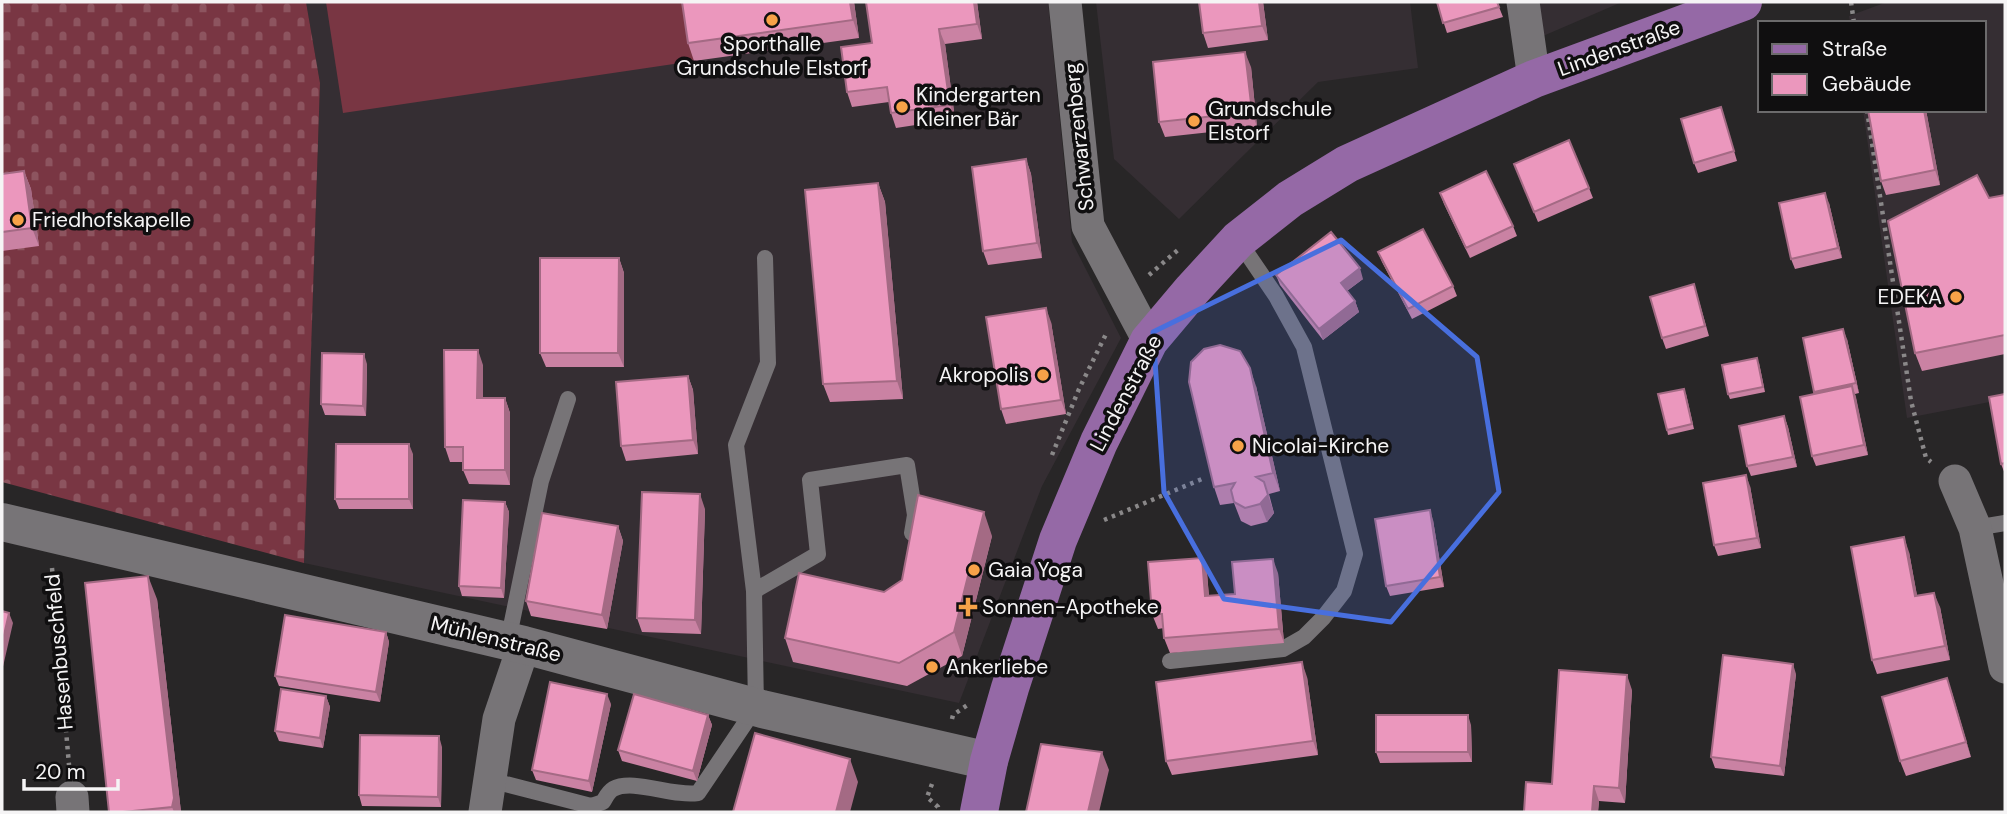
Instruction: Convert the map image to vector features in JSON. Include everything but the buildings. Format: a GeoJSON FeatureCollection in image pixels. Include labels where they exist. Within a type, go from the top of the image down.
{"type":"FeatureCollection","features":[{"type":"Feature","properties":{"kind":"main road","name":"Lindenstraße"},"geometry":{"type":"LineString","coordinates":[[979,812],[989,761],[1010,688],[1058,540],[1099,442],[1149,341],[1238,240],[1290,199],[1347,164],[1534,79],[1743,2]]}},
{"type":"Feature","properties":{"kind":"main road","name":"Mühlenstraße"},"geometry":{"type":"LineString","coordinates":[[2,523],[516,643],[757,707],[989,761]]}},
{"type":"Feature","properties":{"kind":"street","name":"Schwarzenberg"},"geometry":{"type":"LineString","coordinates":[[1065,2],[1088,226],[1149,341]]}},
{"type":"Feature","properties":{"kind":"street","name":"Lindenstraße"},"geometry":{"type":"LineString","coordinates":[[1523,2],[1534,79]]}},
{"type":"Feature","properties":{"kind":"street"},"geometry":{"type":"LineString","coordinates":[[1955,481],[1990,525],[2005,667]]}},
{"type":"Feature","properties":{"kind":"street"},"geometry":{"type":"LineString","coordinates":[[487,796],[499,719],[516,643]]}},
{"type":"Feature","properties":{"kind":"lane"},"geometry":{"type":"LineString","coordinates":[[1170,661],[1283,649],[1304,637],[1344,591],[1355,554],[1304,347],[1276,296],[1238,240]]}},
{"type":"Feature","properties":{"kind":"lane"},"geometry":{"type":"LineString","coordinates":[[487,796],[591,806],[603,802],[609,791],[616,787],[631,786],[686,795],[698,793],[757,707],[754,592],[736,445],[768,363],[765,258]]}},
{"type":"Feature","properties":{"kind":"lane"},"geometry":{"type":"LineString","coordinates":[[516,643],[541,481],[568,399]]}},
{"type":"Feature","properties":{"kind":"lane"},"geometry":{"type":"LineString","coordinates":[[754,592],[818,554],[810,480],[907,465],[915,515],[909,546]]}},
{"type":"Feature","properties":{"kind":"path"},"geometry":{"type":"LineString","coordinates":[[1851,2],[1854,21]]}},
{"type":"Feature","properties":{"kind":"path"},"geometry":{"type":"LineString","coordinates":[[1867,112],[1911,401],[1926,458],[1955,481]]}},
{"type":"Feature","properties":{"kind":"path"},"geometry":{"type":"LineString","coordinates":[[1058,540],[1202,479]]}},
{"type":"Feature","properties":{"kind":"path","name":"Hasenbuschfeld"},"geometry":{"type":"LineString","coordinates":[[49,534],[73,805]]}},
{"type":"Feature","properties":{"kind":"highlighted area"},"geometry":{"type":"Polygon","coordinates":[[[1341,240],[1477,357],[1499,492],[1391,622],[1224,599],[1164,492],[1153,332],[1341,240]]]}},
{"type":"Feature","properties":{"kind":"shaded area"},"geometry":{"type":"Polygon","coordinates":[[[306,2],[1048,2],[1072,242],[1121,338],[1042,486],[959,703],[304,563],[320,83],[306,2]]]}},
{"type":"Feature","properties":{"kind":"shaded area","name":"Grundschule Elstorf"},"geometry":{"type":"Polygon","coordinates":[[[1096,2],[1410,2],[1418,68],[1318,82],[1179,219],[1114,159],[1096,2]]]}},
{"type":"Feature","properties":{"kind":"shaded area"},"geometry":{"type":"Polygon","coordinates":[[[1538,2],[1622,2],[1543,36],[1538,2]]]}},
{"type":"Feature","properties":{"kind":"shaded area"},"geometry":{"type":"Polygon","coordinates":[[[1887,2],[2005,2],[2005,399],[1907,418],[1863,112],[1986,112],[1986,21],[1850,21],[1849,16],[1887,2]]]}},
{"type":"Feature","properties":{"kind":"green space"},"geometry":{"type":"Polygon","coordinates":[[[2,2],[306,2],[320,83],[304,563],[2,482],[2,2]]]}},
{"type":"Feature","properties":{"kind":"green space"},"geometry":{"type":"Polygon","coordinates":[[[326,2],[686,2],[694,61],[343,113],[326,2]]]}},
{"type":"Feature","properties":{"kind":"place","name":"Sporthalle Grundschule Elstorf"},"geometry":{"type":"Point","coordinates":[772,20]}},
{"type":"Feature","properties":{"kind":"place","name":"Kindergarten Kleiner Bär"},"geometry":{"type":"Point","coordinates":[902,107]}},
{"type":"Feature","properties":{"kind":"place","name":"Grundschule Elstorf"},"geometry":{"type":"Point","coordinates":[1194,121]}},
{"type":"Feature","properties":{"kind":"place","name":"Friedhofskapelle"},"geometry":{"type":"Point","coordinates":[18,220]}},
{"type":"Feature","properties":{"kind":"place","name":"EDEKA"},"geometry":{"type":"Point","coordinates":[1956,297]}},
{"type":"Feature","properties":{"kind":"place","name":"Akropolis"},"geometry":{"type":"Point","coordinates":[1043,375]}},
{"type":"Feature","properties":{"kind":"place","name":"Nicolai-Kirche"},"geometry":{"type":"Point","coordinates":[1238,446]}},
{"type":"Feature","properties":{"kind":"place","name":"Gaia Yoga"},"geometry":{"type":"Point","coordinates":[974,570]}},
{"type":"Feature","properties":{"kind":"place","name":"Sonnen-Apotheke"},"geometry":{"type":"Point","coordinates":[968,607]}},
{"type":"Feature","properties":{"kind":"place","name":"Ankerliebe"},"geometry":{"type":"Point","coordinates":[932,667]}}]}
